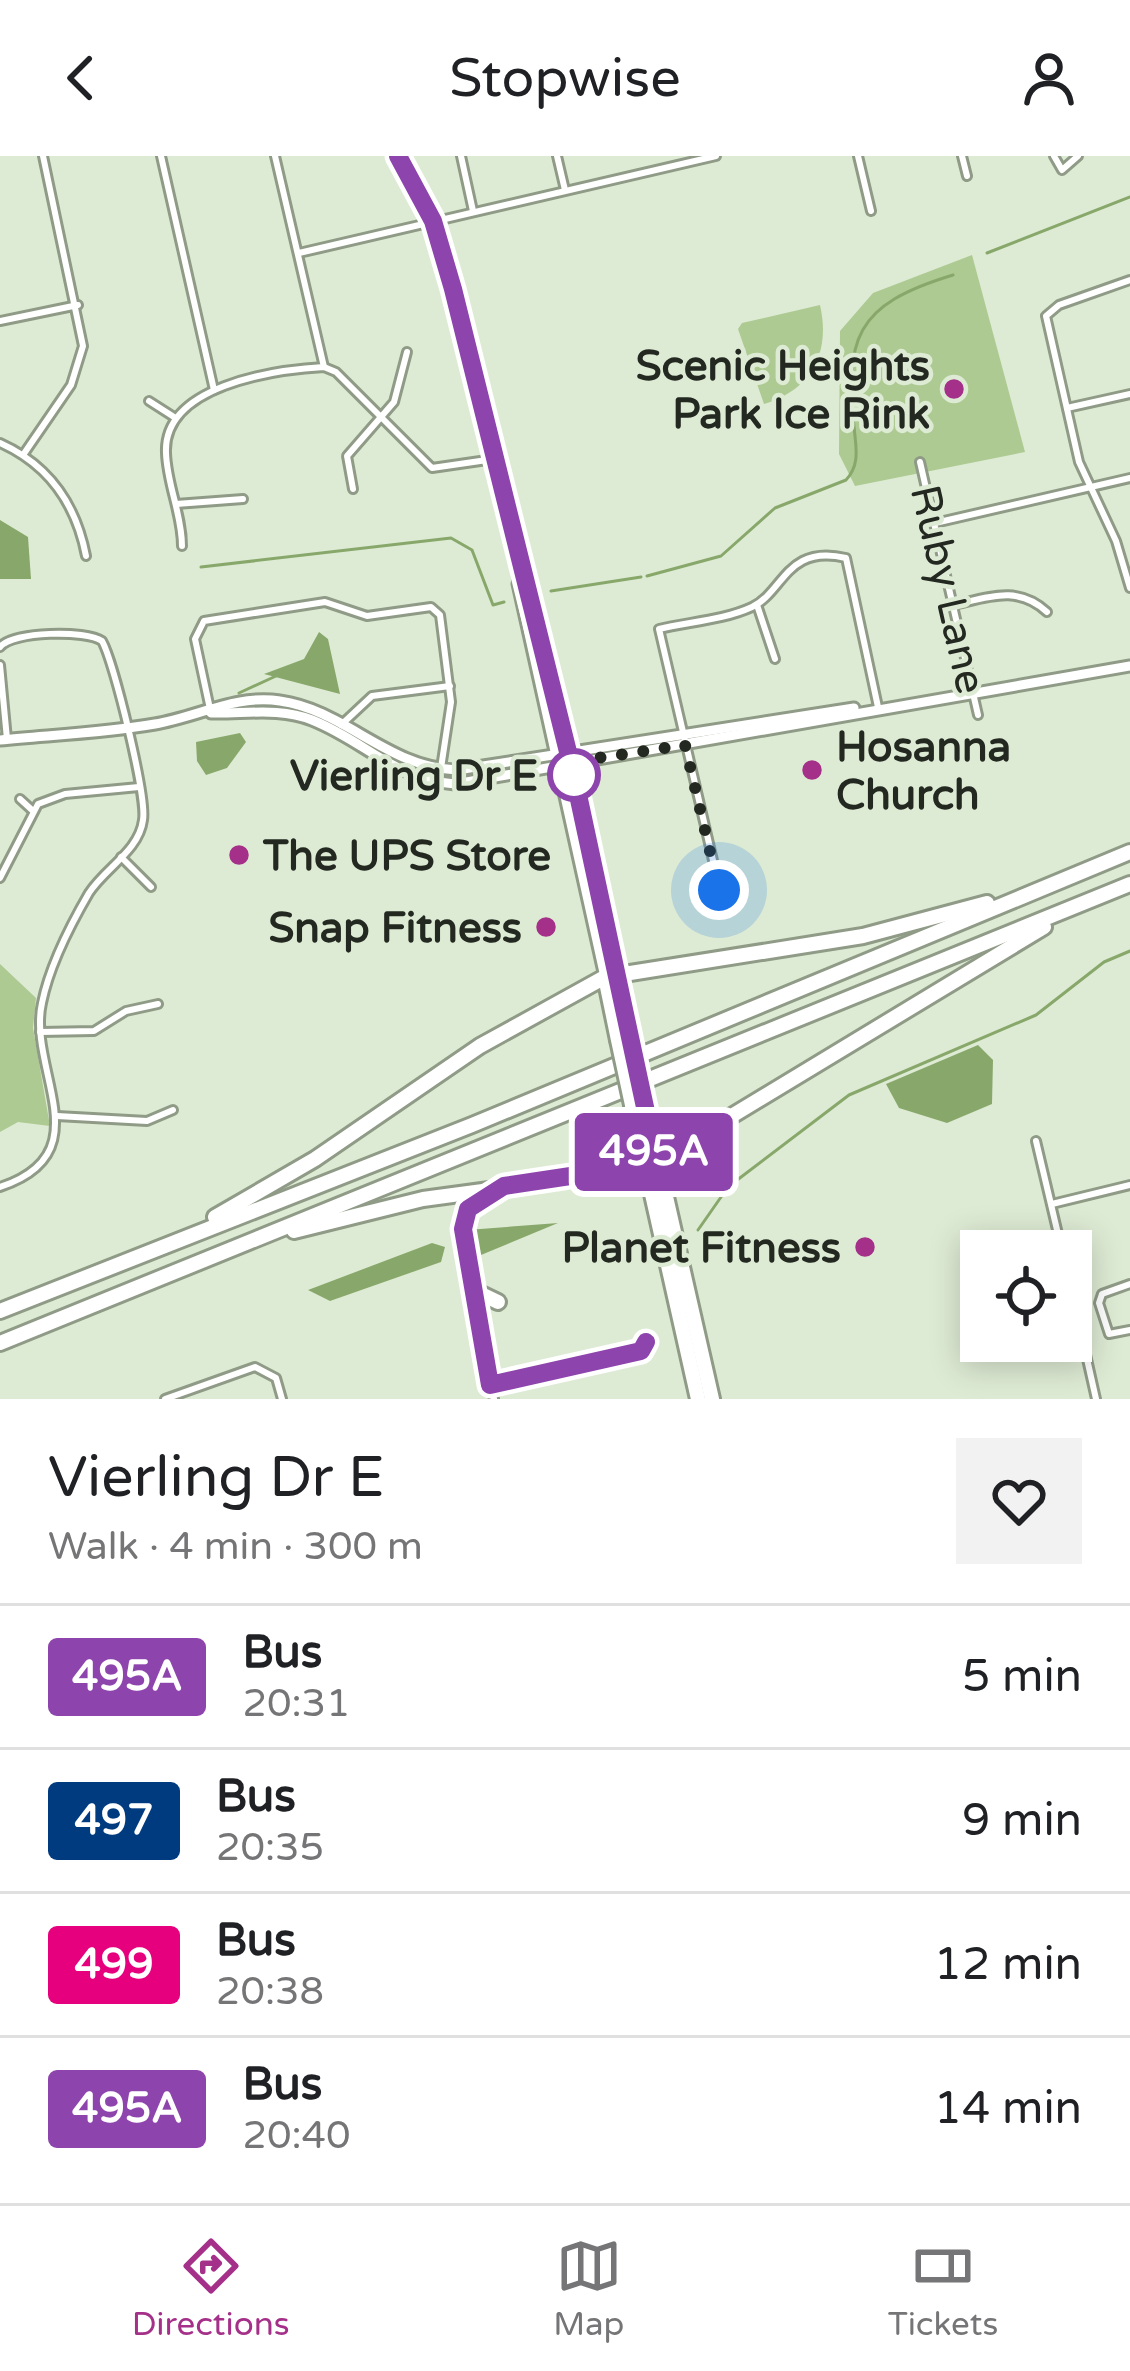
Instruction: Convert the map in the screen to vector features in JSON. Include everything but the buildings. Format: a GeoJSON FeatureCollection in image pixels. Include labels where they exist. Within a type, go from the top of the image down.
{"type":"FeatureCollection","features":[{"type":"Feature","properties":{"kind":"highway"},"geometry":{"type":"LineString","coordinates":[[0,1311],[472,1125],[1130,852]]}},
{"type":"Feature","properties":{"kind":"highway"},"geometry":{"type":"LineString","coordinates":[[158,1278],[381,1206],[651,1166],[1036,931],[1130,885]]}},
{"type":"Feature","properties":{"kind":"highway"},"geometry":{"type":"LineString","coordinates":[[0,1343],[1130,885]]}},
{"type":"Feature","properties":{"kind":"highway"},"geometry":{"type":"LineString","coordinates":[[164,1245],[315,1159],[480,1046],[611,975],[863,936],[1044,887]]}},
{"type":"Feature","properties":{"kind":"highway"},"geometry":{"type":"LineString","coordinates":[[611,975],[698,1399]]}},
{"type":"Feature","properties":{"kind":"highway"},"geometry":{"type":"LineString","coordinates":[[651,1166],[712,1399]]}},
{"type":"Feature","properties":{"kind":"highway"},"geometry":{"type":"LineString","coordinates":[[477,1327],[464,1217],[475,1202],[504,1186]]}},
{"type":"Feature","properties":{"kind":"highway"},"geometry":{"type":"LineString","coordinates":[[473,1290],[498,1302]]}},
{"type":"Feature","properties":{"kind":"street"},"geometry":{"type":"LineString","coordinates":[[23,455],[80,364],[78,304],[43,156]]}},
{"type":"Feature","properties":{"kind":"street"},"geometry":{"type":"LineString","coordinates":[[160,156],[214,390]]}},
{"type":"Feature","properties":{"kind":"street"},"geometry":{"type":"LineString","coordinates":[[275,156],[324,367]]}},
{"type":"Feature","properties":{"kind":"street"},"geometry":{"type":"LineString","coordinates":[[398,156],[433,221],[521,572],[528,581],[571,762],[611,975]]}},
{"type":"Feature","properties":{"kind":"street"},"geometry":{"type":"LineString","coordinates":[[460,156],[474,212]]}},
{"type":"Feature","properties":{"kind":"street"},"geometry":{"type":"LineString","coordinates":[[557,156],[565,190]]}},
{"type":"Feature","properties":{"kind":"street"},"geometry":{"type":"LineString","coordinates":[[655,156],[658,170]]}},
{"type":"Feature","properties":{"kind":"street"},"geometry":{"type":"LineString","coordinates":[[298,253],[716,156]]}},
{"type":"Feature","properties":{"kind":"street"},"geometry":{"type":"LineString","coordinates":[[858,156],[871,211]]}},
{"type":"Feature","properties":{"kind":"street"},"geometry":{"type":"LineString","coordinates":[[962,156],[967,176]]}},
{"type":"Feature","properties":{"kind":"street"},"geometry":{"type":"LineString","coordinates":[[1054,156],[1062,170],[1077,156]]}},
{"type":"Feature","properties":{"kind":"street"},"geometry":{"type":"LineString","coordinates":[[1130,280],[1059,305],[1046,316],[1089,487],[1116,541],[1130,588]]}},
{"type":"Feature","properties":{"kind":"street"},"geometry":{"type":"LineString","coordinates":[[0,321],[78,304]]}},
{"type":"Feature","properties":{"kind":"street"},"geometry":{"type":"LineString","coordinates":[[353,489],[347,456],[394,402],[407,352]]}},
{"type":"Feature","properties":{"kind":"street"},"geometry":{"type":"LineString","coordinates":[[182,546],[166,447],[174,417],[191,400],[214,390],[324,367],[340,376],[432,468],[494,459]]}},
{"type":"Feature","properties":{"kind":"street"},"geometry":{"type":"LineString","coordinates":[[1067,408],[1130,394]]}},
{"type":"Feature","properties":{"kind":"street"},"geometry":{"type":"LineString","coordinates":[[149,401],[174,417]]}},
{"type":"Feature","properties":{"kind":"street"},"geometry":{"type":"LineString","coordinates":[[0,443],[23,455],[68,502],[86,556]]}},
{"type":"Feature","properties":{"kind":"street","name":"Ruby Lane"},"geometry":{"type":"LineString","coordinates":[[920,462],[978,715]]}},
{"type":"Feature","properties":{"kind":"street"},"geometry":{"type":"LineString","coordinates":[[935,523],[1130,478]]}},
{"type":"Feature","properties":{"kind":"street"},"geometry":{"type":"LineString","coordinates":[[176,503],[243,499]]}},
{"type":"Feature","properties":{"kind":"street"},"geometry":{"type":"LineString","coordinates":[[736,906],[722,899],[659,629],[757,604],[792,565],[834,556],[846,559],[878,707]]}},
{"type":"Feature","properties":{"kind":"street"},"geometry":{"type":"LineString","coordinates":[[521,572],[518,584],[558,765],[611,975]]}},
{"type":"Feature","properties":{"kind":"street"},"geometry":{"type":"LineString","coordinates":[[954,605],[1006,592],[1033,599],[1047,612]]}},
{"type":"Feature","properties":{"kind":"street"},"geometry":{"type":"LineString","coordinates":[[211,713],[195,639],[204,621],[325,602],[368,616],[431,607],[440,615],[450,686],[441,770]]}},
{"type":"Feature","properties":{"kind":"street"},"geometry":{"type":"LineString","coordinates":[[757,604],[775,659]]}},
{"type":"Feature","properties":{"kind":"street"},"geometry":{"type":"LineString","coordinates":[[0,647],[21,635],[95,635],[108,651],[139,787],[142,826],[84,904],[45,993],[40,1032],[57,1116],[50,1148],[36,1166],[0,1186]]}},
{"type":"Feature","properties":{"kind":"street"},"geometry":{"type":"LineString","coordinates":[[0,665],[3,740],[125,728],[211,713],[286,712],[338,729],[401,759],[441,770],[475,768],[568,748],[684,739]]}},
{"type":"Feature","properties":{"kind":"street"},"geometry":{"type":"LineString","coordinates":[[338,729],[394,769],[441,783],[484,781],[684,739],[1130,666]]}},
{"type":"Feature","properties":{"kind":"street"},"geometry":{"type":"LineString","coordinates":[[338,729],[373,696],[450,686]]}},
{"type":"Feature","properties":{"kind":"street"},"geometry":{"type":"LineString","coordinates":[[441,783],[475,768]]}},
{"type":"Feature","properties":{"kind":"street"},"geometry":{"type":"LineString","coordinates":[[0,878],[32,810],[55,796],[139,787]]}},
{"type":"Feature","properties":{"kind":"street"},"geometry":{"type":"LineString","coordinates":[[20,799],[32,810]]}},
{"type":"Feature","properties":{"kind":"street"},"geometry":{"type":"LineString","coordinates":[[121,857],[151,887]]}},
{"type":"Feature","properties":{"kind":"street"},"geometry":{"type":"LineString","coordinates":[[40,1032],[94,1031],[126,1011],[158,1004]]}},
{"type":"Feature","properties":{"kind":"street"},"geometry":{"type":"LineString","coordinates":[[57,1116],[146,1121],[173,1111]]}},
{"type":"Feature","properties":{"kind":"street"},"geometry":{"type":"LineString","coordinates":[[1036,1142],[1057,1230]]}},
{"type":"Feature","properties":{"kind":"street"},"geometry":{"type":"LineString","coordinates":[[1051,1204],[1130,1185]]}},
{"type":"Feature","properties":{"kind":"street"},"geometry":{"type":"LineString","coordinates":[[1130,1284],[1102,1294],[1099,1304],[1109,1334],[1130,1330]]}},
{"type":"Feature","properties":{"kind":"street"},"geometry":{"type":"LineString","coordinates":[[477,1327],[494,1399]]}},
{"type":"Feature","properties":{"kind":"street"},"geometry":{"type":"LineString","coordinates":[[1088,1362],[1096,1399]]}},
{"type":"Feature","properties":{"kind":"street"},"geometry":{"type":"LineString","coordinates":[[165,1399],[255,1367],[268,1369],[282,1399]]}},
{"type":"Feature","properties":{"kind":"shaded area"},"geometry":{"type":"Polygon","coordinates":[[[972,255],[1025,452],[855,486],[839,454],[840,331],[873,293],[972,255]]]}},
{"type":"Feature","properties":{"kind":"shaded area"},"geometry":{"type":"Polygon","coordinates":[[[820,305],[822,339],[814,367],[794,389],[764,404],[738,329],[742,323],[820,305]]]}},
{"type":"Feature","properties":{"kind":"shaded area"},"geometry":{"type":"Polygon","coordinates":[[[0,520],[28,537],[31,579],[0,579],[0,520]]]}},
{"type":"Feature","properties":{"kind":"shaded area"},"geometry":{"type":"Polygon","coordinates":[[[319,632],[328,639],[340,694],[264,674],[304,659],[319,632]]]}},
{"type":"Feature","properties":{"kind":"shaded area"},"geometry":{"type":"Polygon","coordinates":[[[240,733],[246,742],[227,768],[206,775],[197,761],[196,742],[240,733]]]}},
{"type":"Feature","properties":{"kind":"shaded area"},"geometry":{"type":"Polygon","coordinates":[[[0,964],[36,998],[33,1028],[50,1126],[18,1122],[0,1132],[0,964]]]}},
{"type":"Feature","properties":{"kind":"shaded area"},"geometry":{"type":"Polygon","coordinates":[[[978,1045],[993,1060],[992,1104],[947,1123],[899,1108],[886,1084],[978,1045]]]}},
{"type":"Feature","properties":{"kind":"shaded area"},"geometry":{"type":"Polygon","coordinates":[[[558,1223],[481,1255],[476,1254],[467,1230],[558,1223]]]}},
{"type":"Feature","properties":{"kind":"shaded area"},"geometry":{"type":"Polygon","coordinates":[[[432,1243],[445,1247],[441,1262],[330,1301],[308,1290],[432,1243]]]}},
{"type":"Feature","properties":{"kind":"waterway"},"geometry":{"type":"LineString","coordinates":[[987,253],[1130,197]]}},
{"type":"Feature","properties":{"kind":"waterway"},"geometry":{"type":"LineString","coordinates":[[647,576],[721,556],[775,508],[846,480],[856,460],[852,374],[863,330],[894,299],[953,275]]}},
{"type":"Feature","properties":{"kind":"waterway"},"geometry":{"type":"LineString","coordinates":[[201,567],[451,538],[472,550],[493,605],[504,602]]}},
{"type":"Feature","properties":{"kind":"waterway"},"geometry":{"type":"LineString","coordinates":[[551,591],[641,577]]}},
{"type":"Feature","properties":{"kind":"waterway"},"geometry":{"type":"LineString","coordinates":[[239,693],[276,676]]}},
{"type":"Feature","properties":{"kind":"waterway"},"geometry":{"type":"LineString","coordinates":[[698,1230],[728,1187],[849,1095],[1036,1015],[1104,962],[1130,951]]}},
{"type":"Feature","properties":{"kind":"bus line","name":"495A"},"geometry":{"type":"LineString","coordinates":[[398,156],[433,221],[453,289],[574,776],[657,1163],[644,1169],[504,1186],[475,1202],[464,1217],[463,1229],[477,1327],[490,1385],[641,1351],[646,1342]]}},
{"type":"Feature","properties":{"kind":"place","name":"Scenic Heights Park Ice Rink"},"geometry":{"type":"Point","coordinates":[954,389]}},
{"type":"Feature","properties":{"kind":"place","name":"Hosanna Church"},"geometry":{"type":"Point","coordinates":[812,770]}},
{"type":"Feature","properties":{"kind":"place","name":"Vierling Dr E"},"geometry":{"type":"Point","coordinates":[574,775]}},
{"type":"Feature","properties":{"kind":"place","name":"The UPS Store"},"geometry":{"type":"Point","coordinates":[239,855]}},
{"type":"Feature","properties":{"kind":"place","name":"Snap Fitness"},"geometry":{"type":"Point","coordinates":[546,927]}},
{"type":"Feature","properties":{"kind":"place","name":"Planet Fitness"},"geometry":{"type":"Point","coordinates":[865,1247]}},
{"type":"Feature","properties":{"kind":"route"},"geometry":{"type":"LineString","coordinates":[[574,775],[571,762],[685,745],[719,890]]}}]}
